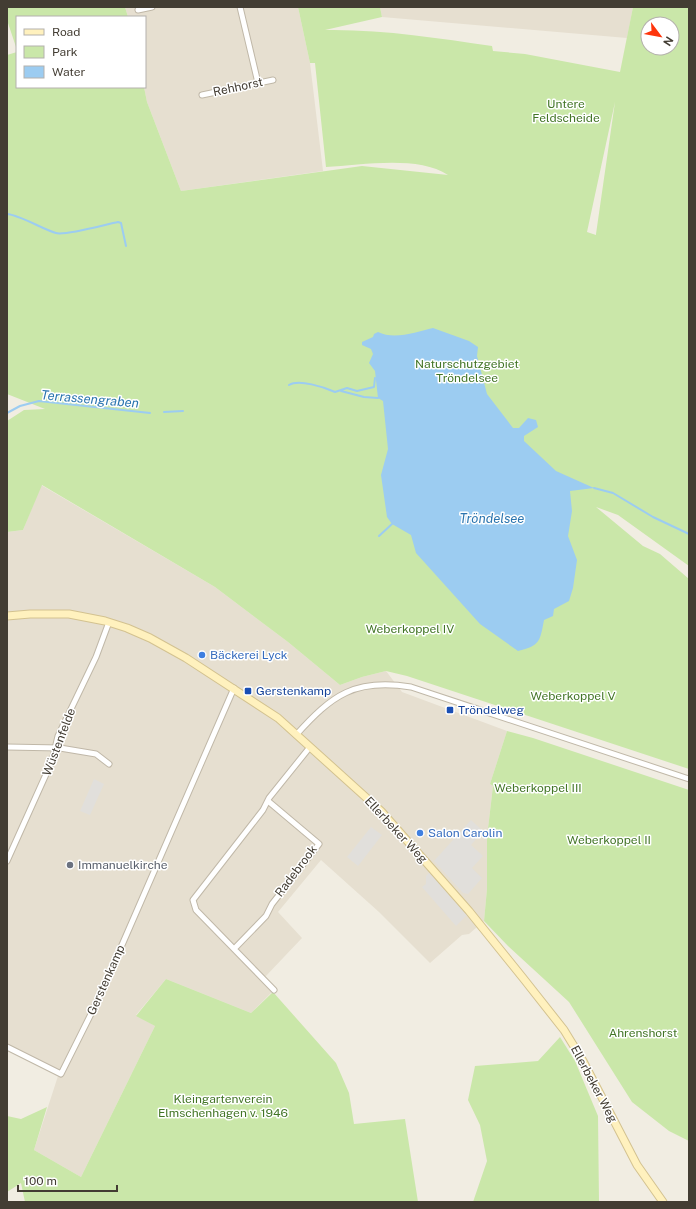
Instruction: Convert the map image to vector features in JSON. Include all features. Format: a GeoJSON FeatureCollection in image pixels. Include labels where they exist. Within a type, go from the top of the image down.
{"type":"FeatureCollection","features":[{"type":"Feature","properties":{"kind":"street"},"geometry":{"type":"LineString","coordinates":[[138,10],[152,7]]}},
{"type":"Feature","properties":{"kind":"street"},"geometry":{"type":"LineString","coordinates":[[240,7],[258,83]]}},
{"type":"Feature","properties":{"kind":"street","name":"Rehhorst"},"geometry":{"type":"LineString","coordinates":[[202,95],[248,87],[273,80]]}},
{"type":"Feature","properties":{"kind":"street","name":"Ellerbeker Weg"},"geometry":{"type":"LineString","coordinates":[[7,616],[30,614],[68,614],[109,622],[150,638],[265,708],[296,734],[381,811],[473,916],[528,984],[564,1030],[583,1061],[637,1165],[663,1202]]}},
{"type":"Feature","properties":{"kind":"street","name":"Wüstenfelde"},"geometry":{"type":"LineString","coordinates":[[7,861],[52,761],[58,736],[96,657],[109,622]]}},
{"type":"Feature","properties":{"kind":"street"},"geometry":{"type":"LineString","coordinates":[[296,734],[316,712],[338,696],[366,686],[395,684],[411,686],[689,779]]}},
{"type":"Feature","properties":{"kind":"street","name":"Gerstenkamp"},"geometry":{"type":"LineString","coordinates":[[7,1047],[61,1074],[98,1000],[234,688]]}},
{"type":"Feature","properties":{"kind":"street"},"geometry":{"type":"LineString","coordinates":[[7,747],[60,748],[96,754],[109,764]]}},
{"type":"Feature","properties":{"kind":"street"},"geometry":{"type":"LineString","coordinates":[[274,990],[196,910],[193,900],[310,747]]}},
{"type":"Feature","properties":{"kind":"street","name":"Radebrook"},"geometry":{"type":"LineString","coordinates":[[234,948],[266,916],[272,904],[319,844],[268,801]]}},
{"type":"Feature","properties":{"kind":"shaded area"},"geometry":{"type":"Polygon","coordinates":[[[125,7],[298,7],[310,63],[323,171],[181,191],[147,102],[144,88],[146,88],[146,16],[128,16],[125,7]]]}},
{"type":"Feature","properties":{"kind":"shaded area"},"geometry":{"type":"Polygon","coordinates":[[[380,7],[633,7],[627,38],[382,17],[380,7]]]}},
{"type":"Feature","properties":{"kind":"shaded area"},"geometry":{"type":"Polygon","coordinates":[[[41,485],[215,587],[288,642],[340,685],[362,677],[386,671],[402,692],[507,731],[490,784],[493,786],[487,837],[487,889],[484,921],[469,934],[462,935],[430,963],[379,912],[321,860],[278,912],[302,938],[265,977],[275,989],[251,1013],[166,979],[136,1015],[155,1026],[81,1177],[34,1150],[58,1076],[7,1050],[7,532],[23,530],[41,485]]]}},
{"type":"Feature","properties":{"kind":"shaded area"},"geometry":{"type":"Polygon","coordinates":[[[94,779],[104,784],[90,815],[80,811],[94,779]]]}},
{"type":"Feature","properties":{"kind":"shaded area"},"geometry":{"type":"Polygon","coordinates":[[[471,820],[483,831],[471,845],[483,856],[472,868],[482,878],[468,894],[463,893],[434,861],[471,820]]]}},
{"type":"Feature","properties":{"kind":"shaded area"},"geometry":{"type":"Polygon","coordinates":[[[371,827],[382,835],[358,866],[347,857],[371,827]]]}},
{"type":"Feature","properties":{"kind":"shaded area"},"geometry":{"type":"Polygon","coordinates":[[[430,872],[467,915],[456,926],[422,887],[426,884],[426,876],[430,872]]]}},
{"type":"Feature","properties":{"kind":"green space"},"geometry":{"type":"Polygon","coordinates":[[[7,7],[125,7],[128,16],[16,16],[16,47],[7,20],[7,7]]]}},
{"type":"Feature","properties":{"kind":"green space","name":"Naturschutzgebiet Tröndelsee"},"geometry":{"type":"Polygon","coordinates":[[[298,7],[380,7],[382,17],[325,30],[367,31],[451,40],[492,46],[493,51],[525,54],[620,72],[633,7],[689,7],[689,566],[618,515],[596,507],[643,546],[660,554],[689,579],[689,769],[407,676],[386,671],[362,677],[340,685],[288,642],[215,587],[42,485],[23,530],[7,532],[7,421],[24,410],[45,409],[7,394],[7,55],[16,52],[16,88],[144,88],[147,102],[181,191],[362,166],[448,175],[436,169],[406,163],[373,163],[326,167],[315,63],[310,63],[298,7]],[[615,102],[587,232],[596,234],[615,102]]]}},
{"type":"Feature","properties":{"kind":"green space"},"geometry":{"type":"Polygon","coordinates":[[[507,731],[533,738],[689,790],[689,1141],[669,1131],[632,1102],[569,1002],[508,946],[484,921],[487,889],[487,837],[493,786],[490,784],[507,731]]]}},
{"type":"Feature","properties":{"kind":"green space","name":"Kleingartenverein Elmschenhagen v. 1946"},"geometry":{"type":"Polygon","coordinates":[[[166,979],[251,1013],[273,992],[336,1063],[349,1093],[354,1124],[405,1119],[418,1202],[25,1202],[21,1183],[7,1192],[7,1116],[21,1119],[47,1107],[34,1150],[81,1177],[155,1026],[136,1016],[166,979]]]}},
{"type":"Feature","properties":{"kind":"green space"},"geometry":{"type":"Polygon","coordinates":[[[560,1037],[575,1061],[598,1116],[599,1202],[473,1202],[487,1161],[480,1125],[468,1100],[475,1066],[538,1061],[560,1037]]]}},
{"type":"Feature","properties":{"kind":"water","name":"Tröndelsee"},"geometry":{"type":"Polygon","coordinates":[[[433,328],[469,341],[478,347],[477,356],[487,394],[513,428],[519,428],[528,418],[536,420],[538,427],[524,436],[524,441],[556,471],[594,488],[570,491],[572,511],[568,536],[577,560],[573,588],[569,601],[554,609],[553,616],[544,620],[540,638],[535,645],[518,651],[480,624],[416,553],[411,535],[392,524],[387,517],[381,475],[388,449],[383,401],[378,398],[375,371],[369,363],[373,354],[371,349],[362,345],[362,342],[373,337],[374,334],[378,332],[398,335],[433,328]]]}},
{"type":"Feature","properties":{"kind":"waterway"},"geometry":{"type":"LineString","coordinates":[[7,214],[56,233],[68,233],[118,222],[121,223],[126,246]]}},
{"type":"Feature","properties":{"kind":"waterway","name":"Terrassengraben"},"geometry":{"type":"LineString","coordinates":[[289,385],[293,383],[305,383],[335,392],[347,388],[357,391],[374,387],[375,378]]}},
{"type":"Feature","properties":{"kind":"waterway"},"geometry":{"type":"LineString","coordinates":[[341,391],[364,397],[378,398]]}},
{"type":"Feature","properties":{"kind":"waterway","name":"Terrassengraben"},"geometry":{"type":"LineString","coordinates":[[7,413],[20,406],[39,401],[150,413]]}},
{"type":"Feature","properties":{"kind":"waterway","name":"Terrassengraben"},"geometry":{"type":"LineString","coordinates":[[164,412],[183,411]]}},
{"type":"Feature","properties":{"kind":"waterway"},"geometry":{"type":"LineString","coordinates":[[594,488],[613,493],[653,517],[689,534]]}},
{"type":"Feature","properties":{"kind":"waterway"},"geometry":{"type":"LineString","coordinates":[[379,536],[392,524]]}},
{"type":"Feature","properties":{"kind":"place","name":"Bäckerei Lyck"},"geometry":{"type":"Point","coordinates":[202,655]}},
{"type":"Feature","properties":{"kind":"place","name":"Gerstenkamp"},"geometry":{"type":"Point","coordinates":[248,691]}},
{"type":"Feature","properties":{"kind":"place","name":"Tröndelweg"},"geometry":{"type":"Point","coordinates":[450,710]}},
{"type":"Feature","properties":{"kind":"place","name":"Salon Carolin"},"geometry":{"type":"Point","coordinates":[420,833]}},
{"type":"Feature","properties":{"kind":"place","name":"Immanuelkirche"},"geometry":{"type":"Point","coordinates":[70,865]}},
{"type":"Feature","properties":{"kind":"park label","name":"Untere Feldscheide"},"geometry":{"type":"Point","coordinates":[566,111]}},
{"type":"Feature","properties":{"kind":"park label","name":"Weberkoppel IV"},"geometry":{"type":"Point","coordinates":[410,629]}},
{"type":"Feature","properties":{"kind":"park label","name":"Weberkoppel V"},"geometry":{"type":"Point","coordinates":[573,696]}},
{"type":"Feature","properties":{"kind":"park label","name":"Weberkoppel III"},"geometry":{"type":"Point","coordinates":[538,788]}},
{"type":"Feature","properties":{"kind":"park label","name":"Weberkoppel II"},"geometry":{"type":"Point","coordinates":[609,840]}},
{"type":"Feature","properties":{"kind":"park label","name":"Ahrenshorst"},"geometry":{"type":"Point","coordinates":[643,1033]}}]}
